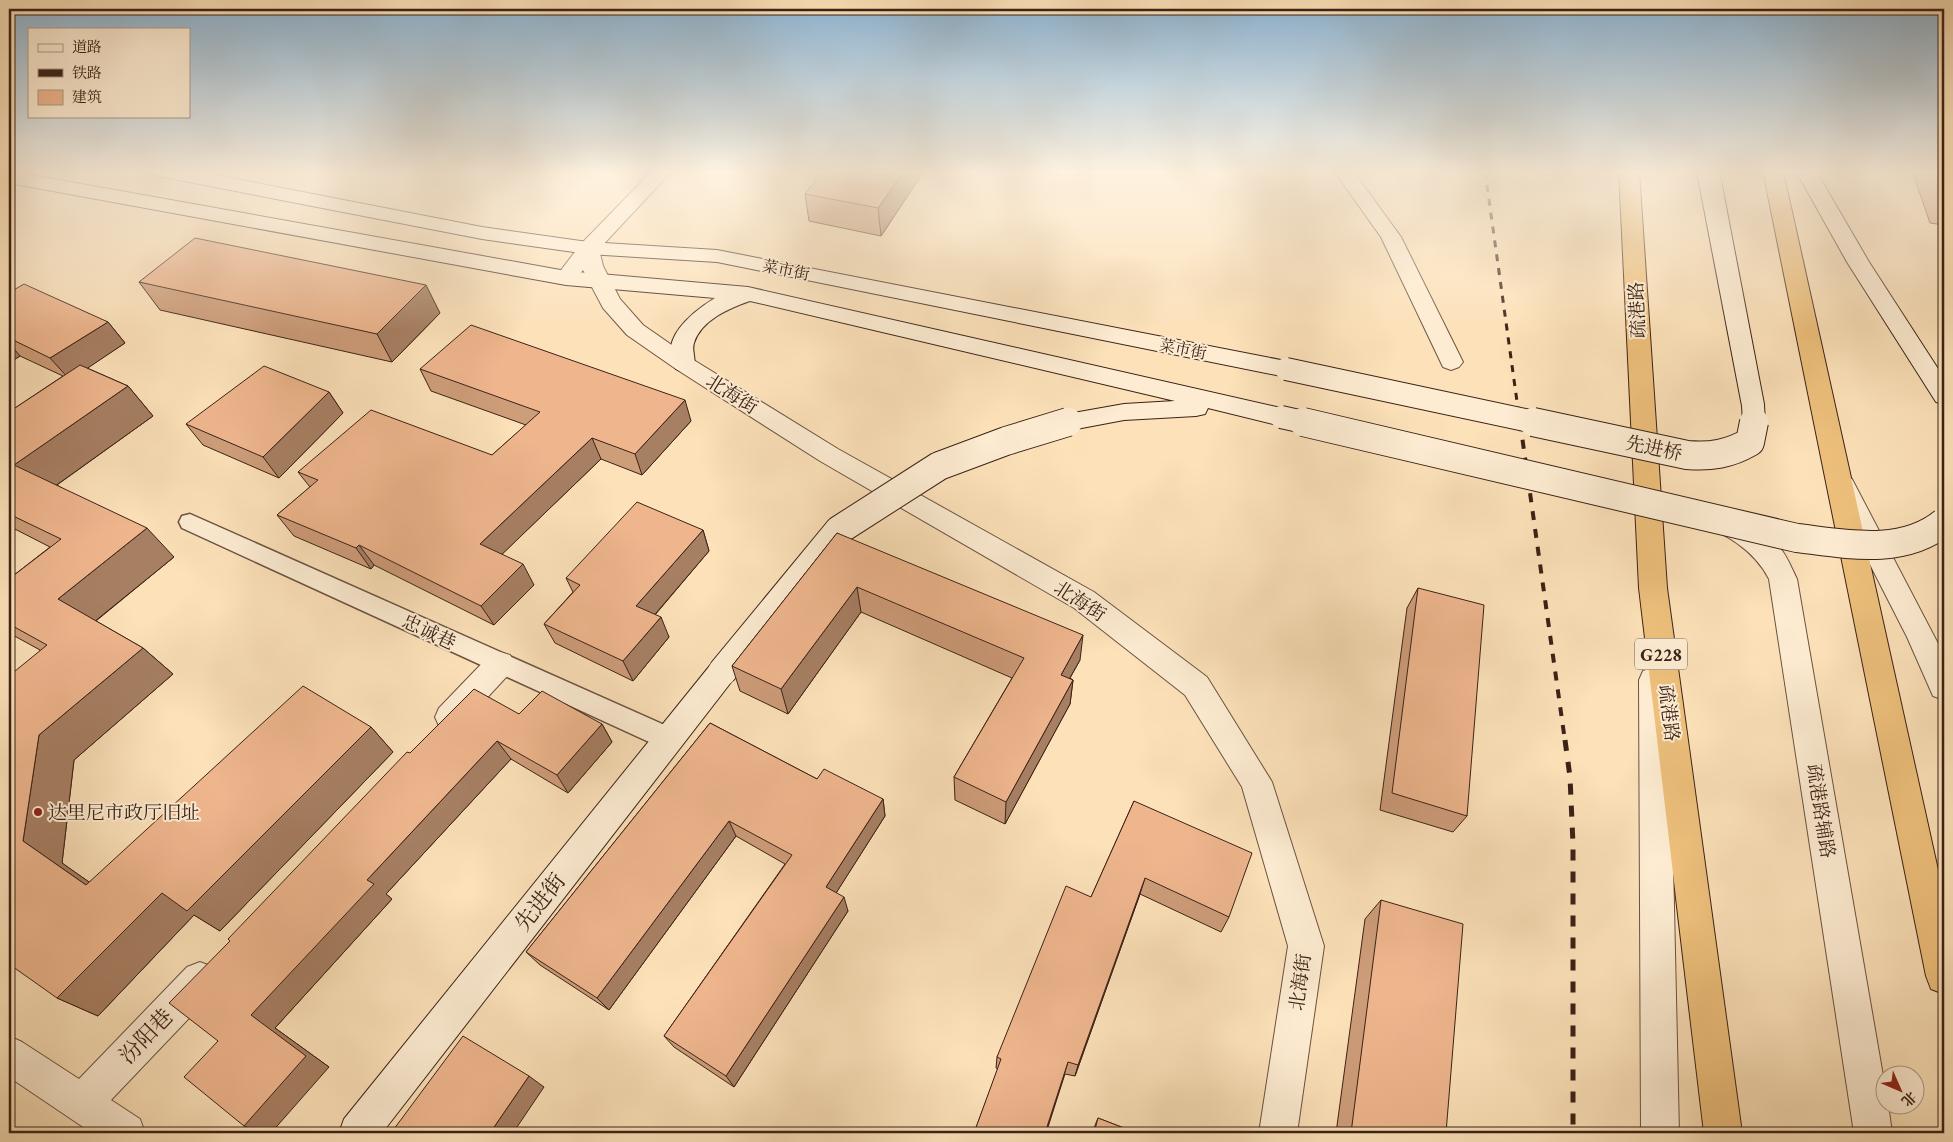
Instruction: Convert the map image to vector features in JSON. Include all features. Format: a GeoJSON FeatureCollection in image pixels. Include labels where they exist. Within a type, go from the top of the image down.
{"type":"FeatureCollection","features":[{"type":"Feature","properties":{"kind":"highway","name":"疏港路"},"geometry":{"type":"LineString","coordinates":[[1632,224],[1652,588],[1723,1133]]}},
{"type":"Feature","properties":{"kind":"highway"},"geometry":{"type":"LineString","coordinates":[[1784,224],[1944,976]]}},
{"type":"Feature","properties":{"kind":"main road","name":"菜市街"},"geometry":{"type":"LineString","coordinates":[[270,224],[566,278],[748,294],[1718,519]]}},
{"type":"Feature","properties":{"kind":"main road","name":"菜市街"},"geometry":{"type":"LineString","coordinates":[[437,224],[482,233],[588,248],[717,256],[1286,369]]}},
{"type":"Feature","properties":{"kind":"main road"},"geometry":{"type":"LineString","coordinates":[[566,278],[588,248],[611,224]]}},
{"type":"Feature","properties":{"kind":"main road"},"geometry":{"type":"LineString","coordinates":[[1381,224],[1391,238],[1451,362]]}},
{"type":"Feature","properties":{"kind":"main road","name":"先进桥"},"geometry":{"type":"LineString","coordinates":[[1286,369],[1688,455],[1711,456],[1734,452],[1750,442],[1754,425],[1753,405],[1718,224]]}},
{"type":"Feature","properties":{"kind":"main road"},"geometry":{"type":"LineString","coordinates":[[1836,224],[1858,262],[1944,396]]}},
{"type":"Feature","properties":{"kind":"main road","name":"北海街"},"geometry":{"type":"LineString","coordinates":[[588,248],[592,266],[611,303],[635,330],[684,364],[829,455],[1084,600],[1196,686],[1256,782],[1306,946],[1278,1133]]}},
{"type":"Feature","properties":{"kind":"main road"},"geometry":{"type":"LineString","coordinates":[[684,364],[682,344],[690,330],[704,315],[722,303],[748,294]]}},
{"type":"Feature","properties":{"kind":"main road","name":"先进街"},"geometry":{"type":"LineString","coordinates":[[358,1133],[722,672],[840,530],[939,466],[1006,441],[1071,421],[1124,412],[1182,407],[1247,410]]}},
{"type":"Feature","properties":{"kind":"main road"},"geometry":{"type":"LineString","coordinates":[[1838,477],[1921,636],[1944,687]]}},
{"type":"Feature","properties":{"kind":"main road"},"geometry":{"type":"LineString","coordinates":[[1718,519],[1796,538],[1842,543],[1894,544],[1928,534],[1944,522]]}},
{"type":"Feature","properties":{"kind":"main road","name":"疏港路辅路"},"geometry":{"type":"LineString","coordinates":[[1718,519],[1746,536],[1770,555],[1783,579],[1870,1115]]}},
{"type":"Feature","properties":{"kind":"main road"},"geometry":{"type":"LineString","coordinates":[[1652,588],[1660,1133]]}},
{"type":"Feature","properties":{"kind":"main road"},"geometry":{"type":"LineString","coordinates":[[432,736],[500,664]]}},
{"type":"Feature","properties":{"kind":"main road","name":"汾阳巷"},"geometry":{"type":"LineString","coordinates":[[82,1103],[219,959]]}},
{"type":"Feature","properties":{"kind":"main road"},"geometry":{"type":"LineString","coordinates":[[9,1055],[126,1133]]}},
{"type":"Feature","properties":{"kind":"street","name":"忠诚巷"},"geometry":{"type":"LineString","coordinates":[[190,522],[669,740]]}},
{"type":"Feature","properties":{"kind":"building"},"geometry":{"type":"Polygon","coordinates":[[[195,238],[426,285],[377,334],[139,282],[195,238]]]}},
{"type":"Feature","properties":{"kind":"building"},"geometry":{"type":"Polygon","coordinates":[[[24,284],[108,322],[50,358],[9,338],[9,290],[12,291],[24,284]]]}},
{"type":"Feature","properties":{"kind":"building"},"geometry":{"type":"Polygon","coordinates":[[[471,325],[685,400],[635,454],[592,438],[480,544],[523,564],[481,606],[359,545],[356,548],[277,515],[318,480],[298,472],[371,410],[492,455],[540,412],[420,369],[471,325]]]}},
{"type":"Feature","properties":{"kind":"building"},"geometry":{"type":"Polygon","coordinates":[[[80,365],[128,386],[14,465],[147,528],[58,599],[143,648],[39,735],[23,841],[86,885],[303,686],[371,727],[187,911],[162,893],[57,998],[9,964],[9,676],[47,645],[9,624],[9,579],[61,539],[9,514],[9,412],[80,365]]]}},
{"type":"Feature","properties":{"kind":"building"},"geometry":{"type":"Polygon","coordinates":[[[264,366],[329,392],[263,457],[186,424],[264,366]]]}},
{"type":"Feature","properties":{"kind":"building"},"geometry":{"type":"Polygon","coordinates":[[[637,502],[703,530],[636,606],[661,617],[623,661],[544,624],[580,585],[566,578],[637,502]]]}},
{"type":"Feature","properties":{"kind":"building"},"geometry":{"type":"Polygon","coordinates":[[[837,533],[1083,635],[1061,675],[1073,680],[1006,802],[954,777],[1024,658],[857,587],[781,689],[732,666],[837,533]]]}},
{"type":"Feature","properties":{"kind":"building"},"geometry":{"type":"Polygon","coordinates":[[[1418,588],[1484,605],[1467,816],[1392,793],[1418,588]]]}},
{"type":"Feature","properties":{"kind":"building"},"geometry":{"type":"Polygon","coordinates":[[[474,689],[519,714],[542,691],[602,724],[557,775],[497,741],[367,880],[374,884],[251,1015],[306,1056],[244,1126],[184,1077],[218,1041],[169,1003],[230,941],[228,939],[407,752],[410,753],[474,689]]]}},
{"type":"Feature","properties":{"kind":"building"},"geometry":{"type":"Polygon","coordinates":[[[710,723],[817,779],[824,769],[883,799],[826,887],[844,897],[726,1076],[664,1036],[792,855],[729,821],[597,998],[526,952],[710,723]]]}},
{"type":"Feature","properties":{"kind":"building"},"geometry":{"type":"Polygon","coordinates":[[[1134,801],[1252,853],[1229,917],[1145,878],[1078,1065],[1068,1062],[1045,1133],[974,1133],[1001,1059],[997,1057],[1066,886],[1091,897],[1134,801]]]}},
{"type":"Feature","properties":{"kind":"building"},"geometry":{"type":"Polygon","coordinates":[[[1381,900],[1463,924],[1446,1133],[1351,1133],[1381,900]]]}},
{"type":"Feature","properties":{"kind":"building"},"geometry":{"type":"Polygon","coordinates":[[[463,1036],[529,1076],[490,1133],[391,1133],[463,1036]]]}},
{"type":"Feature","properties":{"kind":"building"},"geometry":{"type":"Polygon","coordinates":[[[1098,1118],[1137,1133],[1094,1133],[1098,1118]]]}},
{"type":"Feature","properties":{"kind":"railway"},"geometry":{"type":"LineString","coordinates":[[1492,224],[1520,423]]}},
{"type":"Feature","properties":{"kind":"railway"},"geometry":{"type":"LineString","coordinates":[[1520,422],[1565,741]]}},
{"type":"Feature","properties":{"kind":"railway"},"geometry":{"type":"LineString","coordinates":[[1565,740],[1570,777],[1573,844],[1573,1133]]}},
{"type":"Feature","properties":{"kind":"place","name":"达里尼市政厅旧址"},"geometry":{"type":"Point","coordinates":[38,812]}}]}
